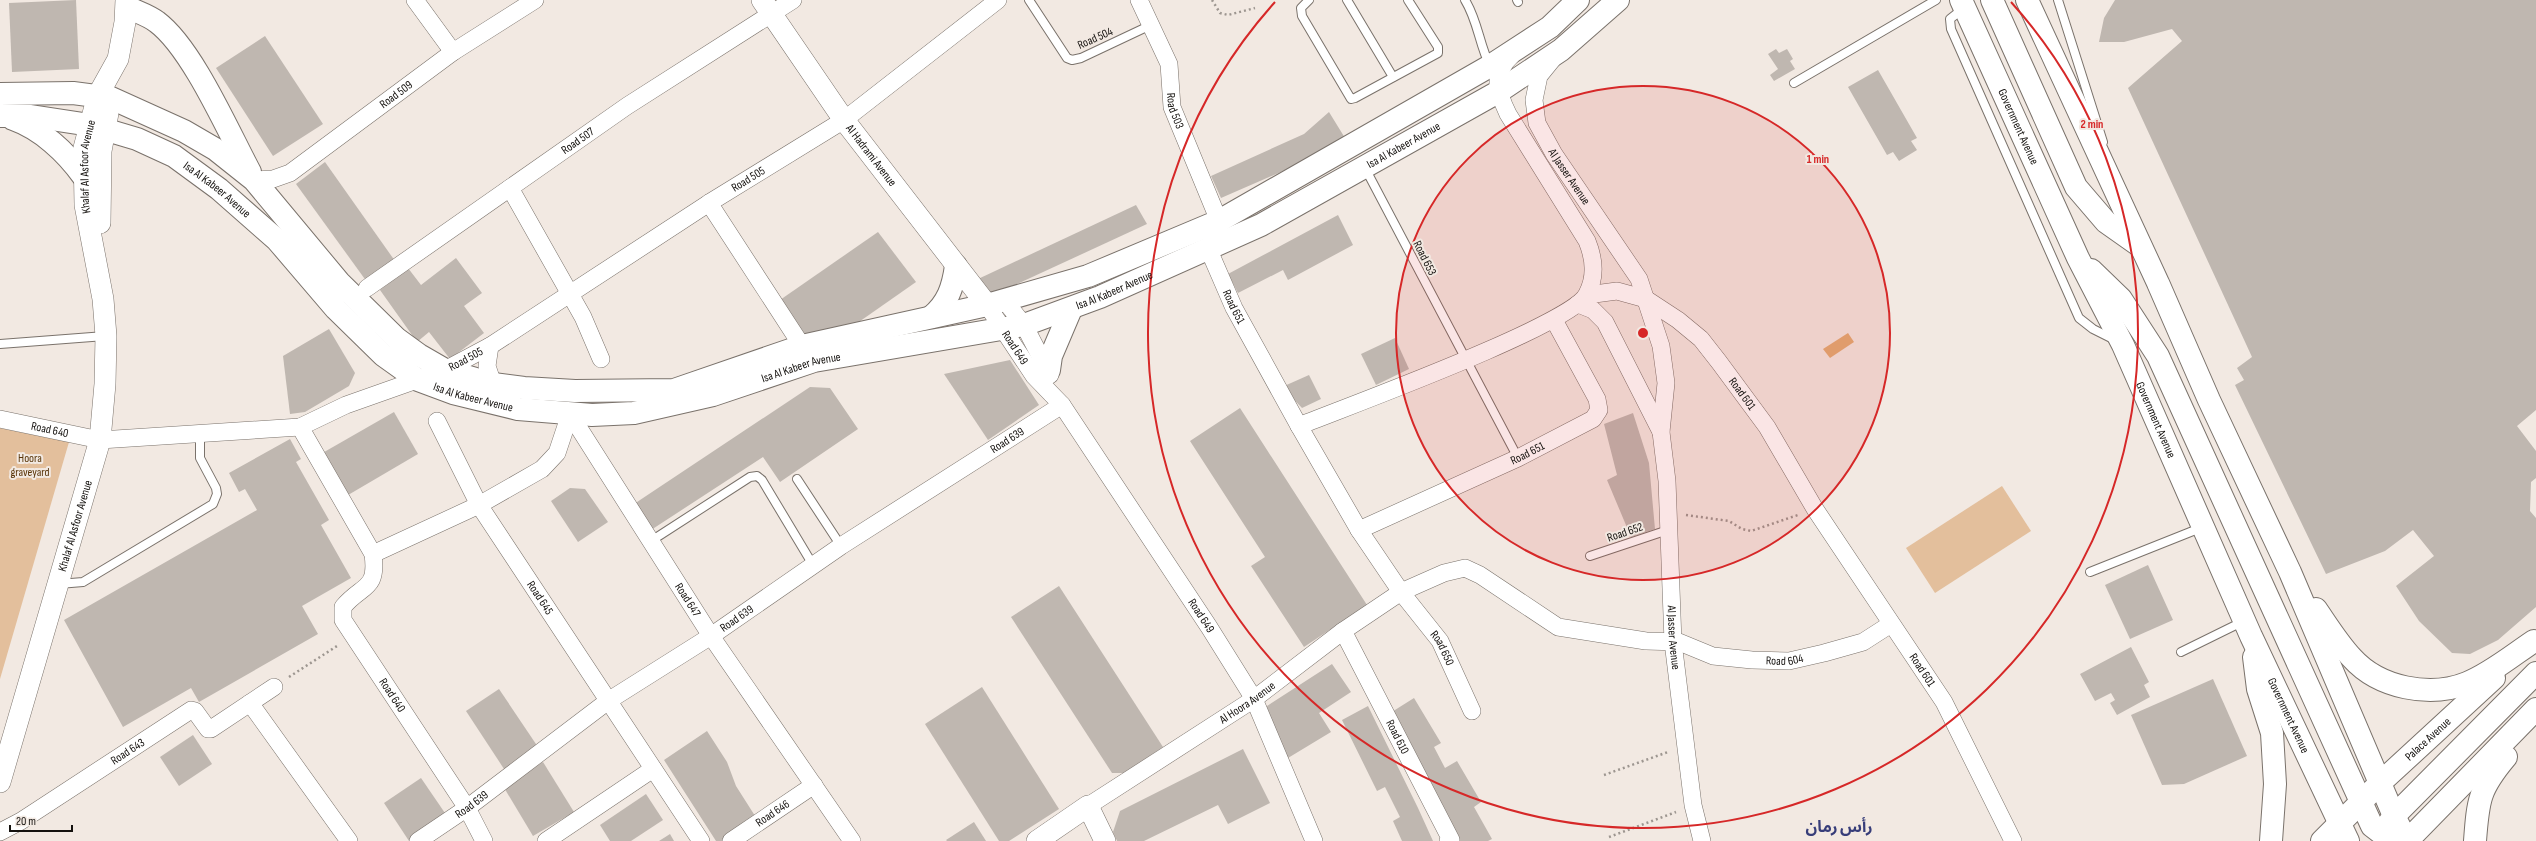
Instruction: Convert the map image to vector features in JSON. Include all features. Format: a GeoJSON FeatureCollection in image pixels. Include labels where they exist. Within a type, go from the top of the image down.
{"type":"FeatureCollection","features":[{"type":"Feature","properties":{"kind":"main road","name":"Isa Al Kabeer Avenue"},"geometry":{"type":"LineString","coordinates":[[0,94],[73,93],[105,96],[190,134],[215,149],[254,180],[352,296],[397,339],[419,355],[446,370],[493,384],[575,391],[674,390],[805,355],[931,317],[996,303],[1088,276],[1219,221],[1520,48],[1550,27],[1578,0]]}},
{"type":"Feature","properties":{"kind":"main road","name":"Isa Al Kabeer Avenue"},"geometry":{"type":"LineString","coordinates":[[2,116],[31,116],[98,127],[137,139],[165,151],[194,169],[220,189],[277,240],[336,309],[383,355],[418,380],[453,393],[518,409],[570,414],[626,414],[653,410],[705,397],[805,355],[1014,328],[1071,309],[1261,225],[1365,168],[1498,92],[1561,50],[1618,0]]}},
{"type":"Feature","properties":{"kind":"main road"},"geometry":{"type":"LineString","coordinates":[[1992,0],[2076,187],[2106,222],[2141,247]]}},
{"type":"Feature","properties":{"kind":"main road"},"geometry":{"type":"LineString","coordinates":[[2027,0],[2141,247],[2209,400],[2290,572],[2406,841]]}},
{"type":"Feature","properties":{"kind":"main road"},"geometry":{"type":"LineString","coordinates":[[127,4],[156,21],[173,38],[194,69],[254,180]]}},
{"type":"Feature","properties":{"kind":"main road","name":"Government Avenue"},"geometry":{"type":"LineString","coordinates":[[1963,4],[2078,258],[2123,345],[2248,628],[2364,835]]}},
{"type":"Feature","properties":{"kind":"main road"},"geometry":{"type":"LineString","coordinates":[[2,116],[28,124],[71,158],[83,176]]}},
{"type":"Feature","properties":{"kind":"main road"},"geometry":{"type":"LineString","coordinates":[[2078,258],[2121,299],[2158,356],[2360,803]]}},
{"type":"Feature","properties":{"kind":"main road"},"geometry":{"type":"LineString","coordinates":[[931,317],[946,301],[951,290],[956,266]]}},
{"type":"Feature","properties":{"kind":"main road"},"geometry":{"type":"LineString","coordinates":[[1049,370],[1056,343],[1071,309]]}},
{"type":"Feature","properties":{"kind":"main road"},"geometry":{"type":"LineString","coordinates":[[570,414],[575,391]]}},
{"type":"Feature","properties":{"kind":"main road"},"geometry":{"type":"LineString","coordinates":[[2290,572],[2352,659],[2389,683],[2444,690],[2468,683],[2535,640]]}},
{"type":"Feature","properties":{"kind":"main road"},"geometry":{"type":"LineString","coordinates":[[2248,628],[2258,689],[2272,732],[2275,784],[2271,841]]}},
{"type":"Feature","properties":{"kind":"main road","name":"Palace Avenue"},"geometry":{"type":"LineString","coordinates":[[2322,841],[2364,835],[2360,803],[2535,640]]}},
{"type":"Feature","properties":{"kind":"main road"},"geometry":{"type":"LineString","coordinates":[[2364,835],[2394,816],[2536,673]]}},
{"type":"Feature","properties":{"kind":"main road"},"geometry":{"type":"LineString","coordinates":[[2364,835],[2396,841],[2406,841],[2536,709]]}},
{"type":"Feature","properties":{"kind":"main road"},"geometry":{"type":"LineString","coordinates":[[2474,841],[2478,801],[2488,778],[2525,734],[2536,715]]}},
{"type":"Feature","properties":{"kind":"main road"},"geometry":{"type":"LineString","coordinates":[[2364,835],[2378,807],[2380,783]]}},
{"type":"Feature","properties":{"kind":"street"},"geometry":{"type":"LineString","coordinates":[[416,0],[453,52]]}},
{"type":"Feature","properties":{"kind":"street","name":"Road 509"},"geometry":{"type":"LineString","coordinates":[[254,180],[273,179],[290,173],[453,52],[535,0]]}},
{"type":"Feature","properties":{"kind":"street","name":"Road 507"},"geometry":{"type":"LineString","coordinates":[[367,288],[767,7],[793,0]]}},
{"type":"Feature","properties":{"kind":"street","name":"Road 505"},"geometry":{"type":"LineString","coordinates":[[300,427],[346,405],[446,370],[490,346],[709,203],[844,120],[998,0]]}},
{"type":"Feature","properties":{"kind":"street","name":"Road 503"},"geometry":{"type":"LineString","coordinates":[[1139,0],[1169,64],[1172,107],[1219,221]]}},
{"type":"Feature","properties":{"kind":"street","name":"Khalaf Al Asfoor Avenue"},"geometry":{"type":"LineString","coordinates":[[97,263],[100,223],[101,151],[98,127],[105,96],[118,59],[127,4]]}},
{"type":"Feature","properties":{"kind":"street","name":"Al Hadrami Avenue"},"geometry":{"type":"LineString","coordinates":[[767,7],[844,120],[956,266],[996,303]]}},
{"type":"Feature","properties":{"kind":"street"},"geometry":{"type":"LineString","coordinates":[[1498,92],[1501,68],[1520,48]]}},
{"type":"Feature","properties":{"kind":"street","name":"Al Jasser Avenue"},"geometry":{"type":"LineString","coordinates":[[1561,50],[1539,76],[1534,100],[1537,123],[1554,154],[1624,256],[1638,279],[1661,346],[1666,383],[1661,432],[1667,481],[1673,642],[1693,805],[1702,841]]}},
{"type":"Feature","properties":{"kind":"street","name":"Al Jasser Avenue"},"geometry":{"type":"LineString","coordinates":[[1498,92],[1508,114],[1587,241],[1594,258],[1592,277],[1583,299]]}},
{"type":"Feature","properties":{"kind":"street","name":"Khalaf Al Asfoor Avenue"},"geometry":{"type":"LineString","coordinates":[[0,782],[100,440],[106,384],[106,336],[97,263],[88,225],[83,176],[85,142],[98,127]]}},
{"type":"Feature","properties":{"kind":"street"},"geometry":{"type":"LineString","coordinates":[[510,188],[568,294],[583,318],[601,359]]}},
{"type":"Feature","properties":{"kind":"street"},"geometry":{"type":"LineString","coordinates":[[709,203],[805,355]]}},
{"type":"Feature","properties":{"kind":"street","name":"Road 651"},"geometry":{"type":"LineString","coordinates":[[1208,248],[1234,308],[1299,426],[1359,530],[1401,592]]}},
{"type":"Feature","properties":{"kind":"street","name":"Road 601"},"geometry":{"type":"LineString","coordinates":[[1583,299],[1617,291],[1646,299],[1678,320],[1700,339],[1719,362],[1767,427],[1815,509],[1944,702],[2013,841]]}},
{"type":"Feature","properties":{"kind":"street"},"geometry":{"type":"LineString","coordinates":[[1299,426],[1465,360],[1554,320],[1583,299],[1605,322],[1661,432]]}},
{"type":"Feature","properties":{"kind":"street","name":"Road 649"},"geometry":{"type":"LineString","coordinates":[[996,303],[1014,328],[1049,370],[1062,405]]}},
{"type":"Feature","properties":{"kind":"street","name":"Road 651"},"geometry":{"type":"LineString","coordinates":[[1359,530],[1518,458],[1593,419],[1599,410],[1597,399],[1554,320]]}},
{"type":"Feature","properties":{"kind":"street","name":"Road 649"},"geometry":{"type":"LineString","coordinates":[[1014,328],[1034,376],[1062,405],[1209,627],[1254,699],[1314,841]]}},
{"type":"Feature","properties":{"kind":"street","name":"Road 505"},"geometry":{"type":"LineString","coordinates":[[490,346],[487,366],[493,384]]}},
{"type":"Feature","properties":{"kind":"street","name":"Road 639"},"geometry":{"type":"LineString","coordinates":[[418,841],[467,808],[608,702],[711,636],[841,546],[1062,405]]}},
{"type":"Feature","properties":{"kind":"street"},"geometry":{"type":"LineString","coordinates":[[300,427],[374,554],[479,505],[542,469],[550,462],[562,443],[570,414]]}},
{"type":"Feature","properties":{"kind":"street","name":"Road 647"},"geometry":{"type":"LineString","coordinates":[[570,414],[711,636],[852,841]]}},
{"type":"Feature","properties":{"kind":"street","name":"Road 640"},"geometry":{"type":"LineString","coordinates":[[0,419],[100,440],[300,427]]}},
{"type":"Feature","properties":{"kind":"street","name":"Road 645"},"geometry":{"type":"LineString","coordinates":[[436,421],[479,505],[701,841]]}},
{"type":"Feature","properties":{"kind":"street","name":"Road 640"},"geometry":{"type":"LineString","coordinates":[[374,554],[375,569],[372,581],[343,606],[342,620],[467,808],[484,841]]}},
{"type":"Feature","properties":{"kind":"street"},"geometry":{"type":"LineString","coordinates":[[1401,592],[1444,573],[1465,568],[1480,575],[1558,627],[1646,641],[1673,642]]}},
{"type":"Feature","properties":{"kind":"street","name":"Al Hoora Avenue"},"geometry":{"type":"LineString","coordinates":[[1088,806],[1254,699],[1343,631],[1401,592]]}},
{"type":"Feature","properties":{"kind":"street","name":"Road 650"},"geometry":{"type":"LineString","coordinates":[[1401,592],[1440,641],[1472,711]]}},
{"type":"Feature","properties":{"kind":"street","name":"Road 604"},"geometry":{"type":"LineString","coordinates":[[1673,642],[1713,656],[1752,660],[1789,660],[1863,642],[1891,624]]}},
{"type":"Feature","properties":{"kind":"street","name":"Road 610"},"geometry":{"type":"LineString","coordinates":[[1343,631],[1451,840],[1448,841]]}},
{"type":"Feature","properties":{"kind":"street","name":"Road 643"},"geometry":{"type":"LineString","coordinates":[[0,832],[21,821],[191,710],[195,711],[208,729],[211,729],[274,687]]}},
{"type":"Feature","properties":{"kind":"street"},"geometry":{"type":"LineString","coordinates":[[250,703],[349,841]]}},
{"type":"Feature","properties":{"kind":"street"},"geometry":{"type":"LineString","coordinates":[[546,841],[653,769]]}},
{"type":"Feature","properties":{"kind":"street","name":"Road 646"},"geometry":{"type":"LineString","coordinates":[[731,841],[814,785]]}},
{"type":"Feature","properties":{"kind":"street"},"geometry":{"type":"LineString","coordinates":[[1037,841],[1088,806],[1106,841]]}},
{"type":"Feature","properties":{"kind":"lane","name":"Road 504"},"geometry":{"type":"LineString","coordinates":[[1029,0],[1067,58],[1072,60],[1081,58],[1151,25]]}},
{"type":"Feature","properties":{"kind":"lane"},"geometry":{"type":"LineString","coordinates":[[1309,0],[1301,8],[1302,16],[1348,96],[1355,98],[1438,53],[1439,50],[1408,0]]}},
{"type":"Feature","properties":{"kind":"lane"},"geometry":{"type":"LineString","coordinates":[[1347,0],[1393,77]]}},
{"type":"Feature","properties":{"kind":"lane"},"geometry":{"type":"LineString","coordinates":[[1465,0],[1476,20],[1480,45],[1490,66]]}},
{"type":"Feature","properties":{"kind":"lane"},"geometry":{"type":"LineString","coordinates":[[1794,83],[1936,0]]}},
{"type":"Feature","properties":{"kind":"lane"},"geometry":{"type":"LineString","coordinates":[[2058,0],[2097,119],[2118,199]]}},
{"type":"Feature","properties":{"kind":"lane"},"geometry":{"type":"LineString","coordinates":[[1963,4],[1950,19],[1951,29],[2079,318],[2092,329],[2123,345]]}},
{"type":"Feature","properties":{"kind":"lane","name":"Road 653"},"geometry":{"type":"LineString","coordinates":[[1365,168],[1518,458]]}},
{"type":"Feature","properties":{"kind":"lane"},"geometry":{"type":"LineString","coordinates":[[0,344],[106,336]]}},
{"type":"Feature","properties":{"kind":"lane"},"geometry":{"type":"LineString","coordinates":[[58,584],[82,582],[213,504],[217,494],[216,488],[200,458],[200,434]]}},
{"type":"Feature","properties":{"kind":"lane"},"geometry":{"type":"LineString","coordinates":[[651,541],[750,477],[757,476],[762,480],[813,565]]}},
{"type":"Feature","properties":{"kind":"lane"},"geometry":{"type":"LineString","coordinates":[[797,479],[841,546]]}},
{"type":"Feature","properties":{"kind":"lane"},"geometry":{"type":"LineString","coordinates":[[2090,572],[2204,527]]}},
{"type":"Feature","properties":{"kind":"lane","name":"Road 652"},"geometry":{"type":"LineString","coordinates":[[1590,556],[1668,530]]}},
{"type":"Feature","properties":{"kind":"lane"},"geometry":{"type":"LineString","coordinates":[[2181,652],[2248,628]]}},
{"type":"Feature","properties":{"kind":"path"},"geometry":{"type":"LineString","coordinates":[[1212,0],[1220,13],[1228,15],[1255,8]]}},
{"type":"Feature","properties":{"kind":"path"},"geometry":{"type":"LineString","coordinates":[[1668,513],[1729,521],[1742,529],[1751,531],[1815,509]]}},
{"type":"Feature","properties":{"kind":"path"},"geometry":{"type":"LineString","coordinates":[[274,687],[352,636]]}},
{"type":"Feature","properties":{"kind":"path"},"geometry":{"type":"LineString","coordinates":[[1604,775],[1685,746]]}},
{"type":"Feature","properties":{"kind":"path"},"geometry":{"type":"LineString","coordinates":[[1609,837],[1693,805]]}},
{"type":"Feature","properties":{"kind":"green space","name":"Hoora graveyard"},"geometry":{"type":"Polygon","coordinates":[[[0,428],[69,442],[0,679],[0,428]]]}},
{"type":"Feature","properties":{"kind":"green space"},"geometry":{"type":"Polygon","coordinates":[[[2002,486],[2031,531],[1935,593],[1906,548],[2002,486]]]}},
{"type":"Feature","properties":{"kind":"shaded area"},"geometry":{"type":"Polygon","coordinates":[[[1848,333],[1854,342],[1830,358],[1823,349],[1848,333]]]}},
{"type":"Feature","properties":{"kind":"building"},"geometry":{"type":"Polygon","coordinates":[[[76,0],[79,69],[12,72],[9,3],[76,0]]]}},
{"type":"Feature","properties":{"kind":"building"},"geometry":{"type":"Polygon","coordinates":[[[2115,0],[2536,0],[2536,410],[2517,426],[2536,451],[2536,478],[2531,482],[2530,511],[2536,518],[2536,607],[2498,640],[2470,654],[2452,653],[2419,621],[2396,586],[2434,556],[2413,530],[2385,551],[2326,574],[2235,385],[2244,380],[2237,368],[2252,357],[2128,88],[2182,41],[2172,29],[2124,42],[2099,42],[2104,18],[2115,0]]]}},
{"type":"Feature","properties":{"kind":"building"},"geometry":{"type":"Polygon","coordinates":[[[265,36],[323,124],[273,156],[216,68],[265,36]]]}},
{"type":"Feature","properties":{"kind":"building"},"geometry":{"type":"Polygon","coordinates":[[[1776,49],[1779,53],[1787,49],[1793,59],[1790,61],[1795,69],[1774,81],[1770,75],[1778,69],[1768,54],[1776,49]]]}},
{"type":"Feature","properties":{"kind":"building"},"geometry":{"type":"Polygon","coordinates":[[[1878,70],[1917,138],[1911,141],[1917,150],[1899,161],[1893,152],[1887,155],[1848,87],[1878,70]]]}},
{"type":"Feature","properties":{"kind":"building"},"geometry":{"type":"Polygon","coordinates":[[[1329,112],[1345,138],[1315,157],[1221,198],[1211,176],[1304,134],[1329,112]]]}},
{"type":"Feature","properties":{"kind":"building"},"geometry":{"type":"Polygon","coordinates":[[[325,162],[395,261],[367,282],[296,184],[325,162]]]}},
{"type":"Feature","properties":{"kind":"building"},"geometry":{"type":"Polygon","coordinates":[[[1136,205],[1147,224],[987,298],[978,279],[1136,205]]]}},
{"type":"Feature","properties":{"kind":"building"},"geometry":{"type":"Polygon","coordinates":[[[1338,215],[1353,245],[1288,280],[1283,270],[1238,293],[1228,274],[1338,215]]]}},
{"type":"Feature","properties":{"kind":"building"},"geometry":{"type":"Polygon","coordinates":[[[878,232],[916,282],[856,324],[805,339],[780,300],[878,232]]]}},
{"type":"Feature","properties":{"kind":"building"},"geometry":{"type":"Polygon","coordinates":[[[456,258],[482,293],[464,306],[484,333],[450,359],[429,332],[417,342],[380,290],[408,268],[421,285],[456,258]]]}},
{"type":"Feature","properties":{"kind":"building"},"geometry":{"type":"Polygon","coordinates":[[[329,329],[355,373],[349,386],[305,412],[290,414],[283,356],[329,329]]]}},
{"type":"Feature","properties":{"kind":"building"},"geometry":{"type":"Polygon","coordinates":[[[1395,338],[1409,369],[1376,385],[1361,354],[1395,338]]]}},
{"type":"Feature","properties":{"kind":"building"},"geometry":{"type":"Polygon","coordinates":[[[1010,360],[1039,405],[988,440],[944,374],[1010,360]]]}},
{"type":"Feature","properties":{"kind":"building"},"geometry":{"type":"Polygon","coordinates":[[[1309,375],[1321,399],[1302,408],[1282,387],[1309,375]]]}},
{"type":"Feature","properties":{"kind":"building"},"geometry":{"type":"Polygon","coordinates":[[[810,387],[830,388],[858,429],[780,482],[763,457],[651,530],[634,504],[810,387]]]}},
{"type":"Feature","properties":{"kind":"building"},"geometry":{"type":"Polygon","coordinates":[[[1240,408],[1367,605],[1304,647],[1251,566],[1265,557],[1190,441],[1240,408]]]}},
{"type":"Feature","properties":{"kind":"building"},"geometry":{"type":"Polygon","coordinates":[[[394,412],[418,454],[343,498],[319,455],[394,412]]]}},
{"type":"Feature","properties":{"kind":"building"},"geometry":{"type":"Polygon","coordinates":[[[1633,413],[1649,463],[1655,529],[1631,537],[1607,480],[1617,475],[1604,424],[1633,413]]]}},
{"type":"Feature","properties":{"kind":"building"},"geometry":{"type":"Polygon","coordinates":[[[290,439],[301,459],[296,462],[329,520],[321,525],[351,578],[302,606],[318,634],[199,702],[191,688],[123,727],[64,620],[257,510],[245,489],[239,492],[229,473],[290,439]]]}},
{"type":"Feature","properties":{"kind":"building"},"geometry":{"type":"Polygon","coordinates":[[[570,488],[585,489],[608,522],[578,542],[551,501],[570,488]]]}},
{"type":"Feature","properties":{"kind":"building"},"geometry":{"type":"Polygon","coordinates":[[[2148,565],[2173,620],[2130,639],[2105,585],[2148,565]]]}},
{"type":"Feature","properties":{"kind":"building"},"geometry":{"type":"Polygon","coordinates":[[[1059,586],[1163,747],[1124,773],[1112,773],[1011,617],[1059,586]]]}},
{"type":"Feature","properties":{"kind":"building"},"geometry":{"type":"Polygon","coordinates":[[[2131,647],[2149,682],[2144,685],[2150,697],[2117,715],[2110,703],[2115,700],[2111,693],[2095,701],[2080,674],[2131,647]]]}},
{"type":"Feature","properties":{"kind":"building"},"geometry":{"type":"Polygon","coordinates":[[[1332,664],[1351,692],[1319,713],[1331,732],[1288,758],[1264,708],[1332,664]]]}},
{"type":"Feature","properties":{"kind":"building"},"geometry":{"type":"Polygon","coordinates":[[[2213,679],[2247,756],[2184,784],[2162,785],[2131,715],[2213,679]]]}},
{"type":"Feature","properties":{"kind":"building"},"geometry":{"type":"Polygon","coordinates":[[[982,687],[1059,809],[1009,841],[999,841],[925,724],[982,687]]]}},
{"type":"Feature","properties":{"kind":"building"},"geometry":{"type":"Polygon","coordinates":[[[499,689],[540,750],[506,772],[466,711],[499,689]]]}},
{"type":"Feature","properties":{"kind":"building"},"geometry":{"type":"Polygon","coordinates":[[[1414,698],[1441,743],[1434,747],[1445,768],[1457,761],[1481,802],[1474,807],[1492,839],[1488,841],[1458,841],[1387,715],[1414,698]]]}},
{"type":"Feature","properties":{"kind":"building"},"geometry":{"type":"Polygon","coordinates":[[[1368,706],[1433,841],[1402,841],[1393,821],[1400,817],[1385,787],[1377,791],[1342,720],[1368,706]]]}},
{"type":"Feature","properties":{"kind":"building"},"geometry":{"type":"Polygon","coordinates":[[[707,731],[727,762],[736,786],[757,819],[724,841],[716,841],[664,760],[707,731]]]}},
{"type":"Feature","properties":{"kind":"building"},"geometry":{"type":"Polygon","coordinates":[[[193,735],[212,764],[179,786],[160,757],[193,735]]]}},
{"type":"Feature","properties":{"kind":"building"},"geometry":{"type":"Polygon","coordinates":[[[1243,749],[1270,803],[1228,824],[1218,805],[1144,841],[1117,841],[1113,832],[1120,811],[1243,749]]]}},
{"type":"Feature","properties":{"kind":"building"},"geometry":{"type":"Polygon","coordinates":[[[543,762],[574,812],[533,836],[503,786],[543,762]]]}},
{"type":"Feature","properties":{"kind":"building"},"geometry":{"type":"Polygon","coordinates":[[[421,778],[447,816],[409,841],[384,803],[421,778]]]}},
{"type":"Feature","properties":{"kind":"building"},"geometry":{"type":"Polygon","coordinates":[[[646,794],[663,820],[631,841],[610,841],[600,825],[646,794]]]}},
{"type":"Feature","properties":{"kind":"building"},"geometry":{"type":"Polygon","coordinates":[[[974,822],[986,841],[946,840],[974,822]]]}},
{"type":"Feature","properties":{"kind":"building"},"geometry":{"type":"Polygon","coordinates":[[[670,834],[674,841],[659,841],[670,834]]]}},
{"type":"Feature","properties":{"kind":"district","name":"رأس رمان"},"geometry":{"type":"Point","coordinates":[1839,826]}}]}
